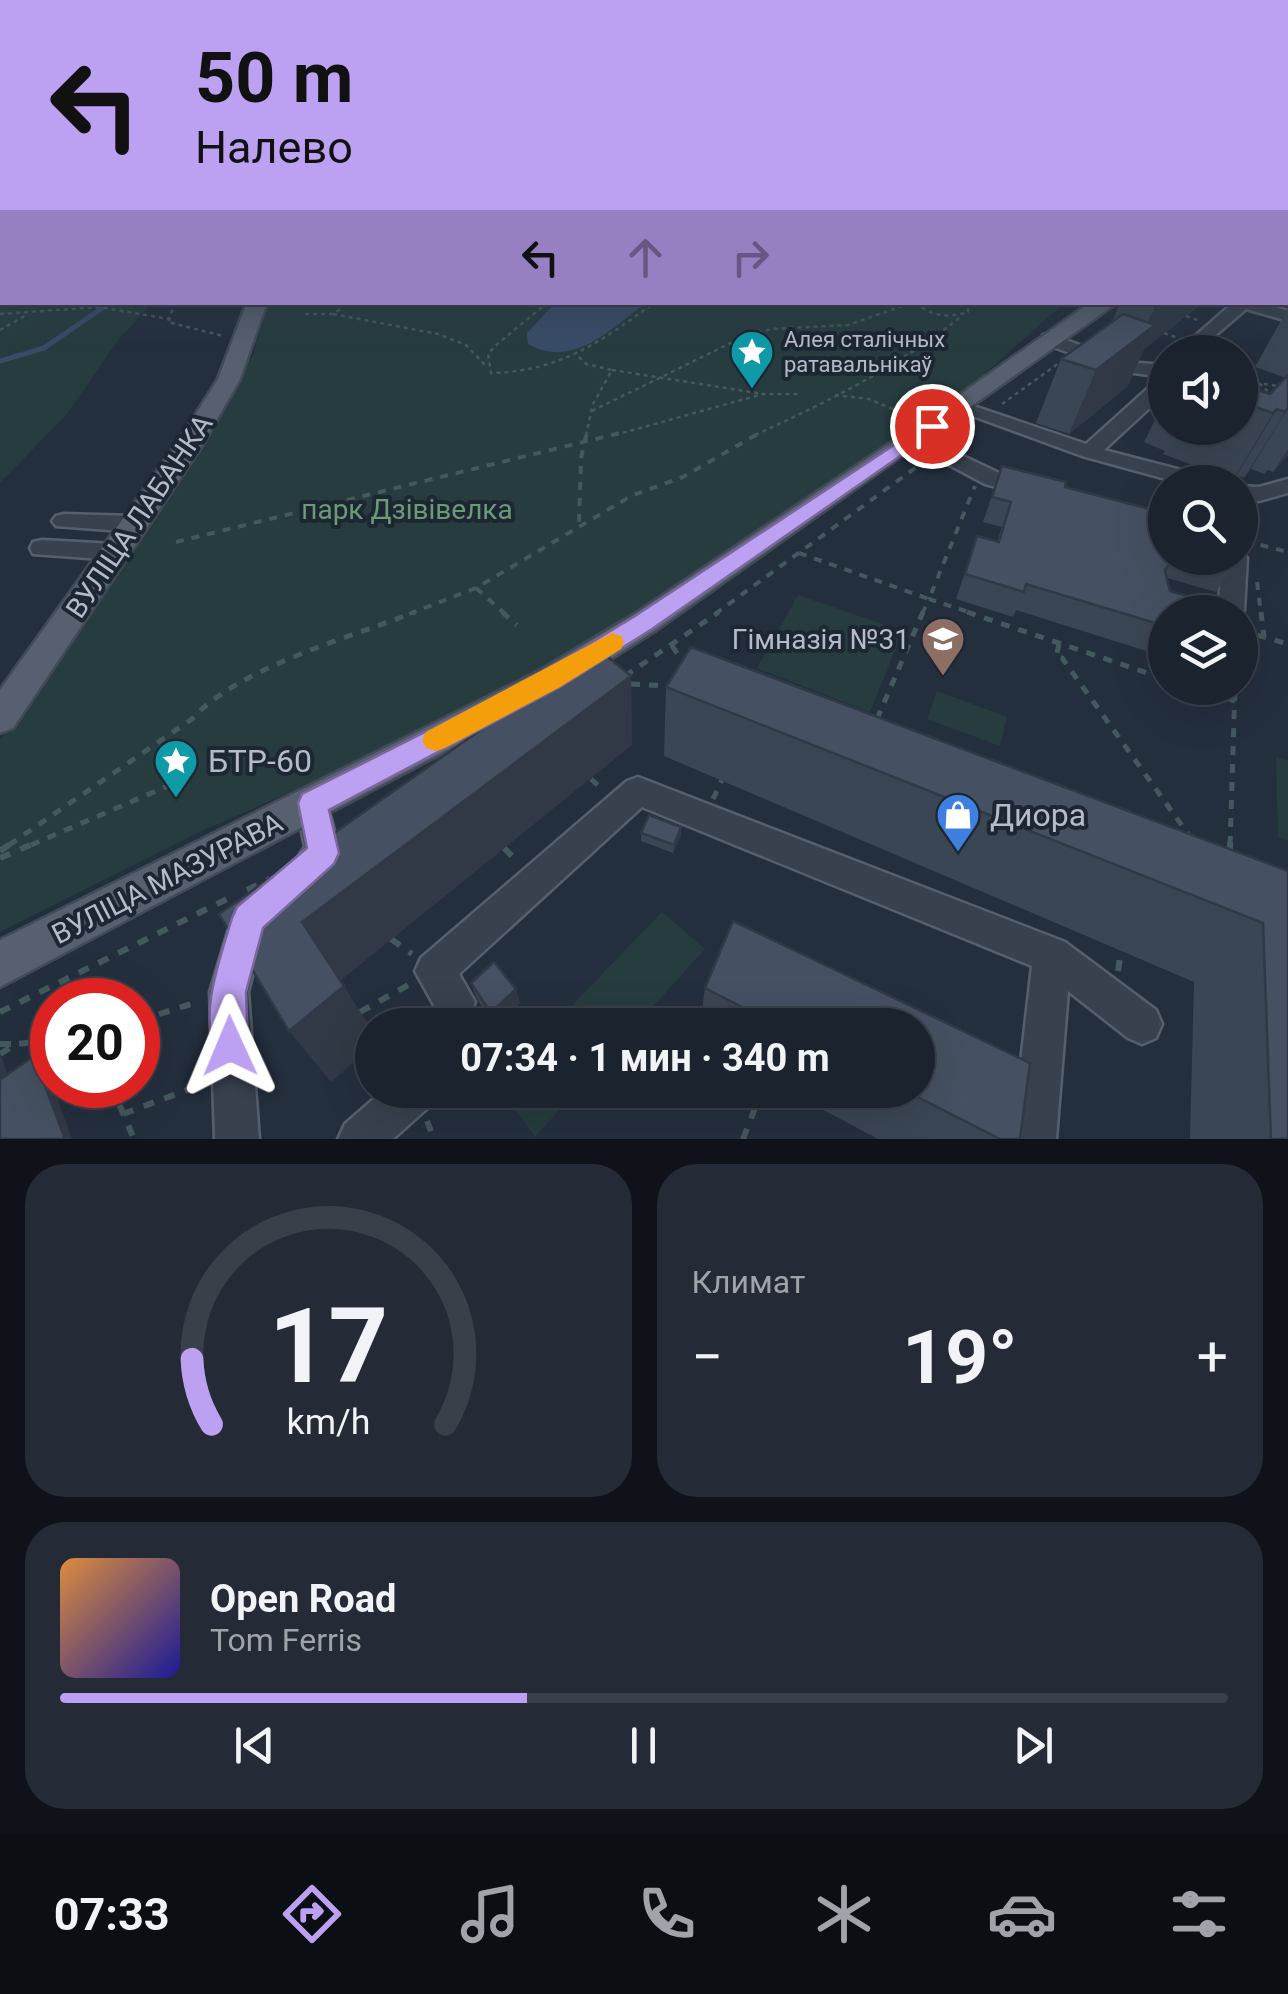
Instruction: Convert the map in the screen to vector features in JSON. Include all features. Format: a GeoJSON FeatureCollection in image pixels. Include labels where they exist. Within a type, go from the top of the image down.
{"type":"FeatureCollection","features":[{"type":"Feature","properties":{"kind":"main road","name":"ВУЛІЦА ЛАБАНКА"},"geometry":{"type":"LineString","coordinates":[[0,718],[136,524],[229,379],[256,305]]}},
{"type":"Feature","properties":{"kind":"main road","name":"ВУЛІЦА МАЗУРАВА"},"geometry":{"type":"LineString","coordinates":[[0,964],[551,680],[644,622],[923,432],[1098,305]]}},
{"type":"Feature","properties":{"kind":"lane"},"geometry":{"type":"LineString","coordinates":[[1205,335],[1240,305]]}},
{"type":"Feature","properties":{"kind":"lane"},"geometry":{"type":"LineString","coordinates":[[1249,305],[1288,316]]}},
{"type":"Feature","properties":{"kind":"lane"},"geometry":{"type":"LineString","coordinates":[[1049,339],[1124,367],[1148,369]]}},
{"type":"Feature","properties":{"kind":"lane"},"geometry":{"type":"LineString","coordinates":[[1089,452],[1148,398]]}},
{"type":"Feature","properties":{"kind":"lane"},"geometry":{"type":"LineString","coordinates":[[1139,406],[1148,409]]}},
{"type":"Feature","properties":{"kind":"lane"},"geometry":{"type":"LineString","coordinates":[[958,407],[1148,468]]}},
{"type":"Feature","properties":{"kind":"lane"},"geometry":{"type":"LineString","coordinates":[[923,432],[993,478],[1050,494]]}},
{"type":"Feature","properties":{"kind":"lane"},"geometry":{"type":"LineString","coordinates":[[1258,494],[1288,486]]}},
{"type":"Feature","properties":{"kind":"lane"},"geometry":{"type":"LineString","coordinates":[[64,521],[136,524]]}},
{"type":"Feature","properties":{"kind":"lane"},"geometry":{"type":"LineString","coordinates":[[42,548],[116,552]]}},
{"type":"Feature","properties":{"kind":"lane"},"geometry":{"type":"LineString","coordinates":[[452,1008],[455,1002],[434,970],[638,791],[1052,955],[1142,1024]]}},
{"type":"Feature","properties":{"kind":"lane"},"geometry":{"type":"LineString","coordinates":[[237,1139],[229,992],[248,918],[323,853],[312,803]]}},
{"type":"Feature","properties":{"kind":"lane"},"geometry":{"type":"LineString","coordinates":[[1034,1139],[1052,955]]}},
{"type":"Feature","properties":{"kind":"lane"},"geometry":{"type":"LineString","coordinates":[[360,1139],[395,1108]]}},
{"type":"Feature","properties":{"kind":"path"},"geometry":{"type":"LineString","coordinates":[[93,305],[99,307]]}},
{"type":"Feature","properties":{"kind":"path"},"geometry":{"type":"LineString","coordinates":[[174,305],[168,322],[212,336],[228,336]]}},
{"type":"Feature","properties":{"kind":"path"},"geometry":{"type":"LineString","coordinates":[[333,314],[339,310],[337,305]]}},
{"type":"Feature","properties":{"kind":"path"},"geometry":{"type":"LineString","coordinates":[[487,367],[488,354],[502,335],[543,305]]}},
{"type":"Feature","properties":{"kind":"path"},"geometry":{"type":"LineString","coordinates":[[305,314],[333,314],[438,334],[466,346],[490,374],[518,375],[579,357],[651,305]]}},
{"type":"Feature","properties":{"kind":"path"},"geometry":{"type":"LineString","coordinates":[[592,411],[743,337],[771,329],[848,325],[906,305]]}},
{"type":"Feature","properties":{"kind":"path"},"geometry":{"type":"LineString","coordinates":[[918,305],[937,315],[963,315]]}},
{"type":"Feature","properties":{"kind":"path"},"geometry":{"type":"LineString","coordinates":[[0,854],[192,720],[210,699],[254,675],[476,588],[578,525],[843,395],[923,348],[970,309],[969,305]]}},
{"type":"Feature","properties":{"kind":"path"},"geometry":{"type":"LineString","coordinates":[[0,314],[99,307],[175,320]]}},
{"type":"Feature","properties":{"kind":"path"},"geometry":{"type":"LineString","coordinates":[[0,330],[33,312]]}},
{"type":"Feature","properties":{"kind":"path"},"geometry":{"type":"LineString","coordinates":[[579,357],[586,364],[612,370],[763,394],[800,394]]}},
{"type":"Feature","properties":{"kind":"path"},"geometry":{"type":"LineString","coordinates":[[578,525],[592,411],[612,370]]}},
{"type":"Feature","properties":{"kind":"path"},"geometry":{"type":"LineString","coordinates":[[1258,383],[1288,387]]}},
{"type":"Feature","properties":{"kind":"path"},"geometry":{"type":"LineString","coordinates":[[1258,383],[1278,399],[1266,402]]}},
{"type":"Feature","properties":{"kind":"path"},"geometry":{"type":"LineString","coordinates":[[176,542],[585,444],[763,394]]}},
{"type":"Feature","properties":{"kind":"path"},"geometry":{"type":"LineString","coordinates":[[835,394],[869,400],[923,432]]}},
{"type":"Feature","properties":{"kind":"path"},"geometry":{"type":"LineString","coordinates":[[875,724],[979,476]]}},
{"type":"Feature","properties":{"kind":"path"},"geometry":{"type":"LineString","coordinates":[[1258,544],[1288,552]]}},
{"type":"Feature","properties":{"kind":"path"},"geometry":{"type":"LineString","coordinates":[[799,553],[1148,673]]}},
{"type":"Feature","properties":{"kind":"path"},"geometry":{"type":"LineString","coordinates":[[1257,581],[1264,637]]}},
{"type":"Feature","properties":{"kind":"path"},"geometry":{"type":"LineString","coordinates":[[476,588],[518,624]]}},
{"type":"Feature","properties":{"kind":"path"},"geometry":{"type":"LineString","coordinates":[[1258,635],[1288,644]]}},
{"type":"Feature","properties":{"kind":"path"},"geometry":{"type":"LineString","coordinates":[[1059,644],[1056,657],[1062,658],[1195,844]]}},
{"type":"Feature","properties":{"kind":"path"},"geometry":{"type":"LineString","coordinates":[[672,646],[691,674]]}},
{"type":"Feature","properties":{"kind":"path"},"geometry":{"type":"LineString","coordinates":[[614,683],[683,686]]}},
{"type":"Feature","properties":{"kind":"path"},"geometry":{"type":"LineString","coordinates":[[1230,853],[1235,705]]}},
{"type":"Feature","properties":{"kind":"path"},"geometry":{"type":"LineString","coordinates":[[0,854],[191,776]]}},
{"type":"Feature","properties":{"kind":"path"},"geometry":{"type":"LineString","coordinates":[[367,1008],[434,970]]}},
{"type":"Feature","properties":{"kind":"path"},"geometry":{"type":"LineString","coordinates":[[160,1014],[229,992]]}},
{"type":"Feature","properties":{"kind":"path"},"geometry":{"type":"LineString","coordinates":[[0,1044],[30,1042]]}},
{"type":"Feature","properties":{"kind":"path"},"geometry":{"type":"LineString","coordinates":[[0,1054],[16,1044]]}},
{"type":"Feature","properties":{"kind":"path"},"geometry":{"type":"LineString","coordinates":[[122,1114],[231,1074]]}},
{"type":"Feature","properties":{"kind":"path"},"geometry":{"type":"LineString","coordinates":[[120,1108],[134,1139]]}},
{"type":"Feature","properties":{"kind":"path"},"geometry":{"type":"LineString","coordinates":[[743,1139],[755,1108]]}},
{"type":"Feature","properties":{"kind":"green space"},"geometry":{"type":"Polygon","coordinates":[[[0,305],[150,305],[119,339],[66,415],[0,483],[0,305]]]}},
{"type":"Feature","properties":{"kind":"green space","name":"парк Дзівівелка"},"geometry":{"type":"Polygon","coordinates":[[[268,305],[1062,305],[979,379],[629,619],[535,675],[357,763],[206,829],[0,932],[0,740],[198,451],[252,357],[268,305]]]}},
{"type":"Feature","properties":{"kind":"green space"},"geometry":{"type":"Polygon","coordinates":[[[798,595],[903,631],[870,712],[757,668],[798,595]]]}},
{"type":"Feature","properties":{"kind":"green space"},"geometry":{"type":"Polygon","coordinates":[[[937,691],[1007,717],[1000,746],[927,719],[937,691]]]}},
{"type":"Feature","properties":{"kind":"green space"},"geometry":{"type":"Polygon","coordinates":[[[1276,756],[1288,761],[1288,841],[1278,837],[1276,756]]]}},
{"type":"Feature","properties":{"kind":"green space"},"geometry":{"type":"Polygon","coordinates":[[[662,912],[705,949],[651,1008],[569,1008],[662,912]]]}},
{"type":"Feature","properties":{"kind":"green space"},"geometry":{"type":"Polygon","coordinates":[[[514,1108],[561,1108],[535,1137],[514,1108]]]}},
{"type":"Feature","properties":{"kind":"water"},"geometry":{"type":"Polygon","coordinates":[[[553,305],[643,305],[605,334],[576,349],[545,351],[528,344],[527,333],[553,305]]]}},
{"type":"Feature","properties":{"kind":"building"},"geometry":{"type":"Polygon","coordinates":[[[1123,314],[1155,325],[1096,370],[1061,359],[1123,314]]]}},
{"type":"Feature","properties":{"kind":"building"},"geometry":{"type":"Polygon","coordinates":[[[1288,375],[1285,412],[1258,408],[1258,390],[1270,394],[1288,375]]]}},
{"type":"Feature","properties":{"kind":"building"},"geometry":{"type":"Polygon","coordinates":[[[1002,466],[1148,509],[1148,575],[1166,575],[1170,591],[1184,595],[1148,595],[1148,621],[1026,584],[1024,592],[965,574],[977,536],[999,542],[1011,502],[992,497],[1002,466]]]}},
{"type":"Feature","properties":{"kind":"building"},"geometry":{"type":"Polygon","coordinates":[[[691,647],[1288,871],[1288,1139],[1271,1139],[1263,923],[666,687],[691,647]]]}},
{"type":"Feature","properties":{"kind":"building"},"geometry":{"type":"Polygon","coordinates":[[[597,648],[631,676],[302,922],[344,986],[289,1031],[219,914],[597,648]]]}},
{"type":"Feature","properties":{"kind":"building"},"geometry":{"type":"Polygon","coordinates":[[[649,815],[681,827],[674,845],[641,833],[649,815]]]}},
{"type":"Feature","properties":{"kind":"building"},"geometry":{"type":"Polygon","coordinates":[[[733,921],[915,1008],[744,1008],[705,988],[733,921]]]}},
{"type":"Feature","properties":{"kind":"building"},"geometry":{"type":"Polygon","coordinates":[[[494,962],[516,989],[496,1008],[488,1008],[471,983],[494,962]]]}},
{"type":"Feature","properties":{"kind":"building"},"geometry":{"type":"Polygon","coordinates":[[[935,1018],[1030,1063],[1020,1139],[1000,1139],[935,1106],[935,1018]]]}},
{"type":"Feature","properties":{"kind":"building"},"geometry":{"type":"Polygon","coordinates":[[[30,1059],[30,1108],[53,1108],[65,1139],[0,1139],[1,1079],[30,1059]]]}},
{"type":"Feature","properties":{"kind":"waterway"},"geometry":{"type":"LineString","coordinates":[[0,361],[44,348],[107,305]]}},
{"type":"Feature","properties":{"kind":"slow traffic"},"geometry":{"type":"LineString","coordinates":[[436,740],[551,680],[612,642]]}},
{"type":"Feature","properties":{"kind":"place","name":"Алея сталічных ратавальнікаў"},"geometry":{"type":"Point","coordinates":[752,390]}},
{"type":"Feature","properties":{"kind":"place","name":"Гімназія №31"},"geometry":{"type":"Point","coordinates":[943,677]}},
{"type":"Feature","properties":{"kind":"place","name":"БТР-60"},"geometry":{"type":"Point","coordinates":[176,799]}},
{"type":"Feature","properties":{"kind":"place","name":"Диора"},"geometry":{"type":"Point","coordinates":[958,853]}},
{"type":"Feature","properties":{"kind":"route"},"geometry":{"type":"LineString","coordinates":[[230,1046],[229,992],[248,918],[323,853],[312,803],[551,680],[644,622],[932,426]]}}]}
